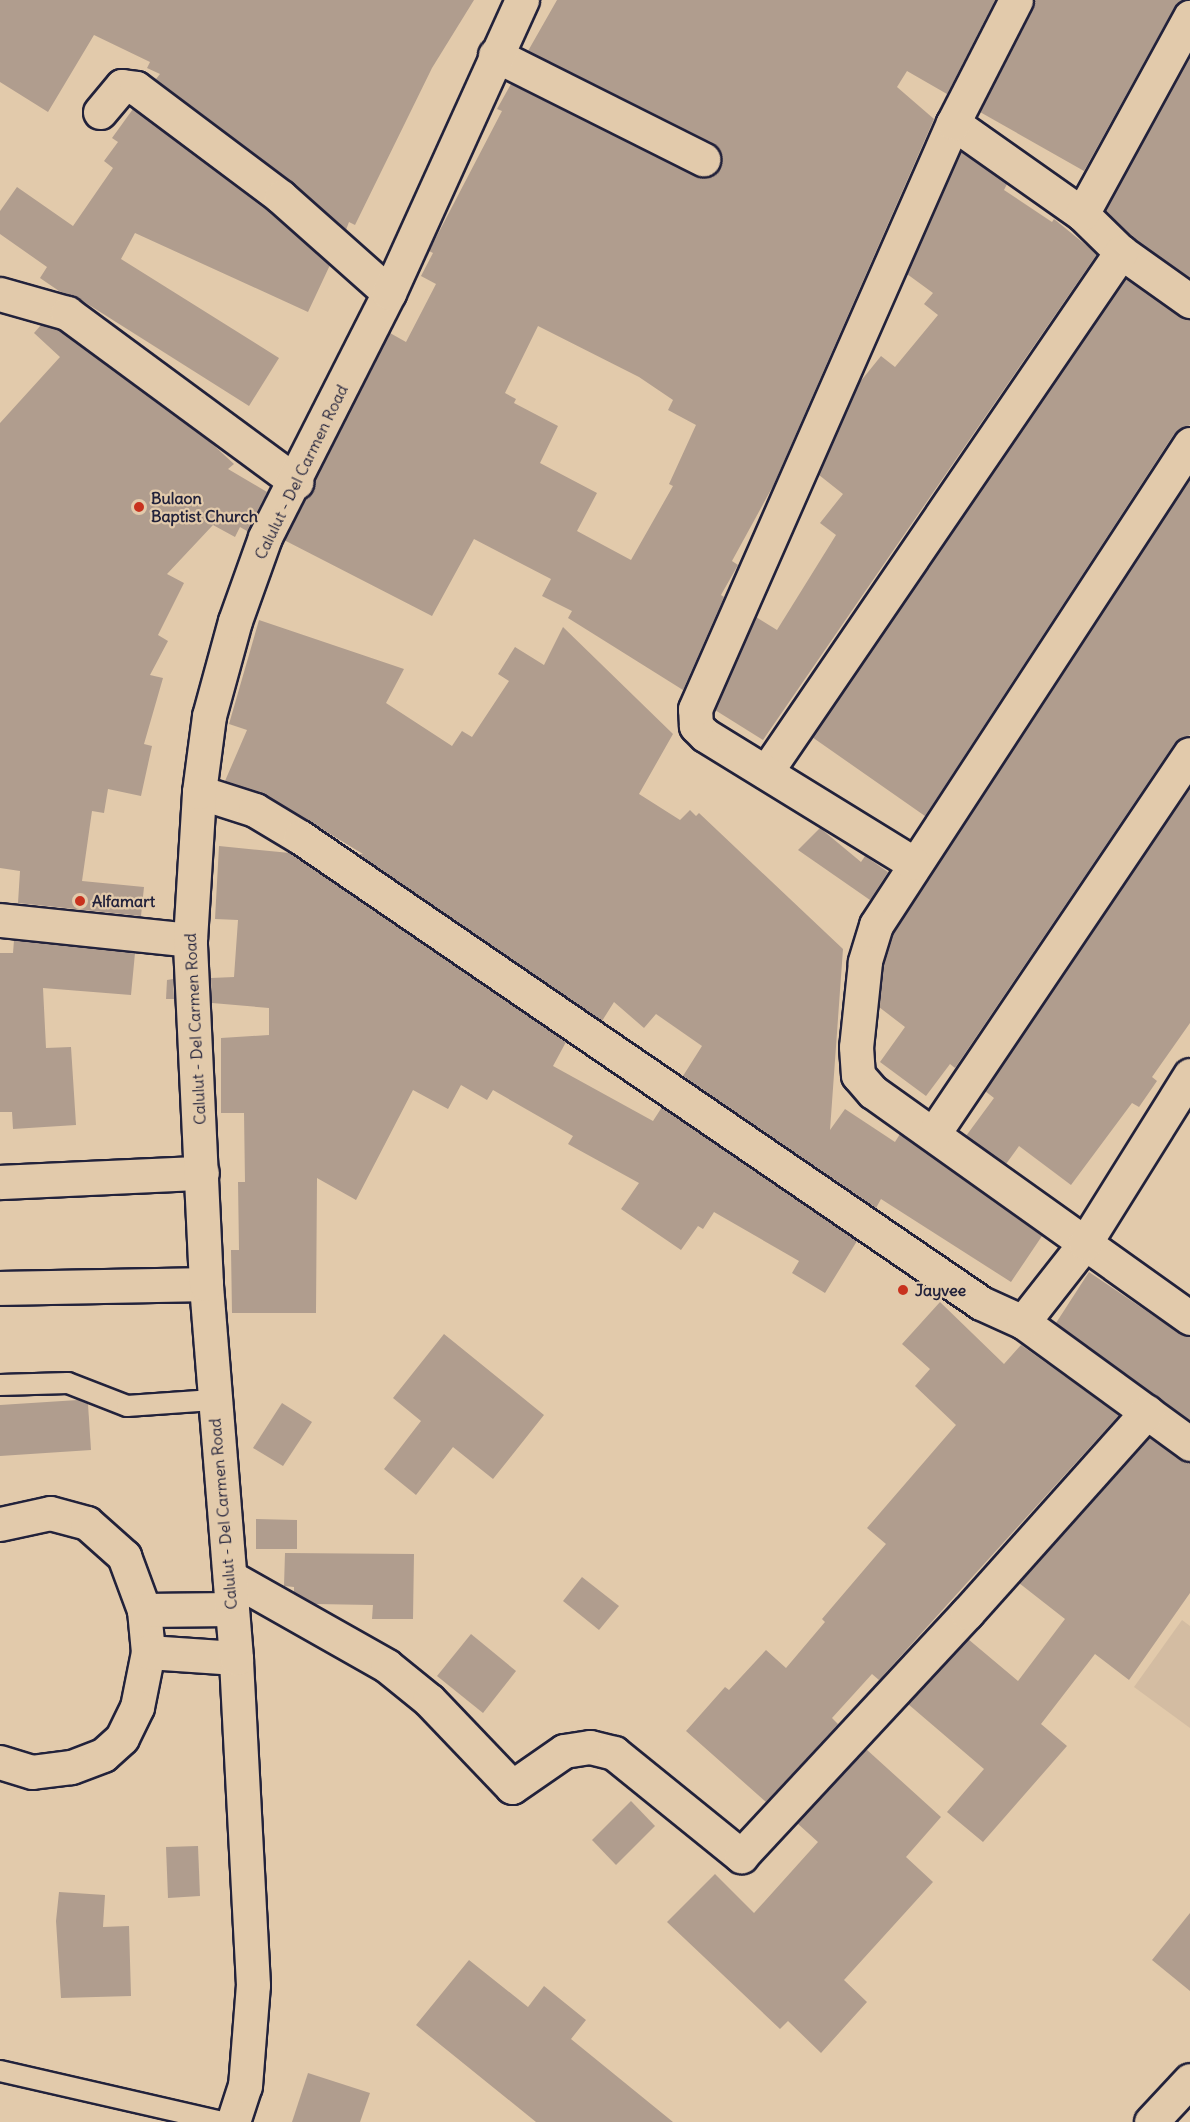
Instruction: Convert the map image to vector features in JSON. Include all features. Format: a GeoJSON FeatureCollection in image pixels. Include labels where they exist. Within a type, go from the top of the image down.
{"type":"FeatureCollection","features":[{"type":"Feature","properties":{"kind":"street","name":"Calulut - Del Carmen Road"},"geometry":{"type":"LineString","coordinates":[[233,2122],[245,2086],[253,1985],[236,1658],[213,1400],[206,1284],[190,940],[200,792],[209,716],[235,621],[265,537],[296,482],[389,293],[495,55],[522,0]]}},
{"type":"Feature","properties":{"kind":"street"},"geometry":{"type":"LineString","coordinates":[[913,863],[705,735],[696,726],[695,709],[953,123],[1016,0]]}},
{"type":"Feature","properties":{"kind":"street"},"geometry":{"type":"LineString","coordinates":[[1082,214],[1190,17]]}},
{"type":"Feature","properties":{"kind":"street"},"geometry":{"type":"LineString","coordinates":[[495,55],[704,159]]}},
{"type":"Feature","properties":{"kind":"street"},"geometry":{"type":"LineString","coordinates":[[100,112],[122,87],[136,88],[281,197],[389,293]]}},
{"type":"Feature","properties":{"kind":"street"},"geometry":{"type":"LineString","coordinates":[[953,123],[1082,214],[1121,252],[1190,301]]}},
{"type":"Feature","properties":{"kind":"street"},"geometry":{"type":"LineString","coordinates":[[766,772],[1121,252]]}},
{"type":"Feature","properties":{"kind":"street"},"geometry":{"type":"LineString","coordinates":[[0,294],[67,313],[296,482]]}},
{"type":"Feature","properties":{"kind":"street"},"geometry":{"type":"LineString","coordinates":[[1190,444],[913,863],[876,925],[865,962],[856,1047],[858,1075],[873,1092],[934,1133],[1190,1318]]}},
{"type":"Feature","properties":{"kind":"street"},"geometry":{"type":"LineString","coordinates":[[934,1133],[1190,754]]}},
{"type":"Feature","properties":{"kind":"street"},"geometry":{"type":"LineString","coordinates":[[200,792],[255,810],[300,837],[981,1303],[1023,1322],[1190,1444]]}},
{"type":"Feature","properties":{"kind":"street"},"geometry":{"type":"LineString","coordinates":[[0,920],[190,940]]}},
{"type":"Feature","properties":{"kind":"street"},"geometry":{"type":"LineString","coordinates":[[1023,1322],[1085,1243],[1190,1075]]}},
{"type":"Feature","properties":{"kind":"street"},"geometry":{"type":"LineString","coordinates":[[0,1182],[202,1173]]}},
{"type":"Feature","properties":{"kind":"street"},"geometry":{"type":"LineString","coordinates":[[0,1288],[206,1284]]}},
{"type":"Feature","properties":{"kind":"street"},"geometry":{"type":"LineString","coordinates":[[230,1577],[332,1631],[387,1666],[429,1700],[513,1787],[564,1751],[590,1747],[614,1753],[741,1856],[967,1613],[1147,1412]]}},
{"type":"Feature","properties":{"kind":"street"},"geometry":{"type":"LineString","coordinates":[[0,1524],[50,1513],[87,1523],[124,1556],[144,1610],[148,1652],[137,1707],[122,1738],[104,1755],[70,1767],[32,1772],[0,1762]]}},
{"type":"Feature","properties":{"kind":"street"},"geometry":{"type":"LineString","coordinates":[[144,1610],[232,1609]]}},
{"type":"Feature","properties":{"kind":"street"},"geometry":{"type":"LineString","coordinates":[[148,1652],[236,1658]]}},
{"type":"Feature","properties":{"kind":"street"},"geometry":{"type":"LineString","coordinates":[[1151,2122],[1190,2080]]}},
{"type":"Feature","properties":{"kind":"lane"},"geometry":{"type":"LineString","coordinates":[[0,1385],[69,1383],[127,1406],[213,1400]]}},
{"type":"Feature","properties":{"kind":"lane"},"geometry":{"type":"LineString","coordinates":[[0,2071],[223,2122]]}},
{"type":"Feature","properties":{"kind":"shaded area"},"geometry":{"type":"Polygon","coordinates":[[[1182,1620],[1190,1626],[1190,1728],[1134,1687],[1182,1620]]]}},
{"type":"Feature","properties":{"kind":"building"},"geometry":{"type":"Polygon","coordinates":[[[0,0],[474,0],[432,68],[355,225],[349,222],[346,230],[292,182],[156,79],[160,74],[147,68],[150,62],[94,35],[48,112],[0,82],[0,0]]]}},
{"type":"Feature","properties":{"kind":"building"},"geometry":{"type":"Polygon","coordinates":[[[557,0],[995,0],[947,94],[907,71],[897,87],[934,119],[773,486],[732,561],[738,565],[721,595],[724,597],[683,690],[568,618],[572,611],[542,596],[551,579],[474,539],[432,616],[284,540],[390,333],[406,342],[436,284],[421,276],[433,253],[429,251],[502,111],[497,109],[511,84],[695,176],[705,178],[719,168],[722,157],[711,142],[528,51],[557,0]],[[538,326],[505,393],[516,399],[514,403],[558,426],[540,463],[597,493],[577,531],[631,560],[673,486],[669,484],[696,425],[668,410],[673,400],[639,377],[538,326]]]}},
{"type":"Feature","properties":{"kind":"building"},"geometry":{"type":"Polygon","coordinates":[[[1035,0],[1183,0],[1174,8],[1084,171],[980,112],[1035,0]]]}},
{"type":"Feature","properties":{"kind":"building"},"geometry":{"type":"Polygon","coordinates":[[[1190,56],[1190,278],[1133,238],[1105,211],[1190,56]]]}},
{"type":"Feature","properties":{"kind":"building"},"geometry":{"type":"Polygon","coordinates":[[[133,109],[269,212],[330,265],[308,312],[135,233],[121,259],[279,358],[249,406],[78,298],[59,291],[40,278],[47,267],[0,234],[0,211],[17,187],[73,226],[113,168],[104,161],[118,142],[112,138],[133,109]]]}},
{"type":"Feature","properties":{"kind":"building"},"geometry":{"type":"Polygon","coordinates":[[[961,152],[1007,184],[1004,190],[1052,222],[1054,219],[1097,254],[763,740],[715,710],[756,617],[777,630],[836,535],[820,523],[843,494],[819,475],[860,382],[881,356],[895,367],[938,315],[924,304],[933,293],[907,274],[961,152]]]}},
{"type":"Feature","properties":{"kind":"building"},"geometry":{"type":"Polygon","coordinates":[[[1126,278],[1179,316],[1190,319],[1190,425],[1174,434],[925,816],[812,737],[1126,278]]]}},
{"type":"Feature","properties":{"kind":"building"},"geometry":{"type":"Polygon","coordinates":[[[41,325],[59,330],[209,441],[234,464],[228,469],[267,492],[247,531],[240,527],[235,537],[213,525],[167,574],[184,583],[158,635],[168,641],[150,675],[163,678],[144,744],[152,746],[141,796],[108,789],[104,813],[92,811],[82,881],[144,887],[141,916],[18,903],[20,871],[0,868],[0,423],[60,357],[34,333],[41,325]]]}},
{"type":"Feature","properties":{"kind":"building"},"geometry":{"type":"Polygon","coordinates":[[[1190,478],[1190,735],[1174,744],[955,1068],[950,1064],[926,1096],[880,1062],[905,1027],[879,1007],[883,966],[893,933],[1190,478]]]}},
{"type":"Feature","properties":{"kind":"building"},"geometry":{"type":"Polygon","coordinates":[[[259,620],[404,669],[386,703],[452,746],[462,731],[472,737],[509,681],[498,674],[515,647],[544,665],[563,627],[673,734],[639,794],[680,820],[690,810],[696,816],[699,813],[843,949],[830,1130],[845,1109],[895,1142],[900,1134],[1042,1236],[1011,1282],[881,1199],[876,1208],[683,1076],[702,1046],[656,1014],[644,1028],[614,1002],[602,1021],[358,854],[363,854],[264,794],[225,781],[247,730],[229,724],[259,620]]]}},
{"type":"Feature","properties":{"kind":"building"},"geometry":{"type":"Polygon","coordinates":[[[1190,788],[1190,1023],[1152,1077],[1157,1081],[1139,1107],[1132,1103],[1071,1185],[1019,1146],[1006,1164],[966,1136],[994,1098],[985,1091],[1190,788]]]}},
{"type":"Feature","properties":{"kind":"building"},"geometry":{"type":"Polygon","coordinates":[[[820,828],[861,862],[865,856],[888,872],[870,900],[798,850],[820,828]]]}},
{"type":"Feature","properties":{"kind":"building"},"geometry":{"type":"Polygon","coordinates":[[[219,846],[290,853],[566,1042],[553,1066],[653,1121],[662,1107],[857,1241],[825,1293],[792,1273],[799,1261],[714,1212],[703,1229],[698,1226],[681,1250],[621,1209],[639,1183],[568,1144],[573,1136],[493,1090],[487,1100],[461,1085],[448,1109],[413,1090],[356,1200],[317,1178],[316,1313],[232,1313],[231,1250],[239,1250],[238,1182],[245,1182],[244,1113],[221,1113],[221,1038],[269,1035],[269,1008],[212,1003],[211,978],[234,977],[238,920],[215,919],[219,846]]]}},
{"type":"Feature","properties":{"kind":"building"},"geometry":{"type":"Polygon","coordinates":[[[14,940],[135,953],[131,995],[43,988],[46,1048],[71,1047],[76,1125],[13,1129],[12,1112],[0,1112],[0,953],[13,953],[14,940]]]}},
{"type":"Feature","properties":{"kind":"building"},"geometry":{"type":"Polygon","coordinates":[[[173,979],[174,999],[166,999],[167,980],[173,979]]]}},
{"type":"Feature","properties":{"kind":"building"},"geometry":{"type":"Polygon","coordinates":[[[1089,1272],[1179,1333],[1190,1336],[1190,1421],[1056,1323],[1089,1272]]]}},
{"type":"Feature","properties":{"kind":"building"},"geometry":{"type":"Polygon","coordinates":[[[940,1302],[1004,1364],[1021,1345],[1119,1415],[879,1680],[872,1674],[832,1718],[838,1724],[766,1802],[686,1731],[725,1687],[729,1690],[766,1650],[786,1668],[825,1622],[822,1619],[886,1544],[867,1528],[956,1425],[915,1386],[930,1369],[902,1344],[940,1302]]]}},
{"type":"Feature","properties":{"kind":"building"},"geometry":{"type":"Polygon","coordinates":[[[444,1334],[544,1415],[493,1479],[453,1447],[416,1495],[384,1469],[421,1421],[393,1398],[444,1334]]]}},
{"type":"Feature","properties":{"kind":"building"},"geometry":{"type":"Polygon","coordinates":[[[78,1400],[88,1404],[91,1450],[0,1456],[0,1405],[78,1400]]]}},
{"type":"Feature","properties":{"kind":"building"},"geometry":{"type":"Polygon","coordinates":[[[282,1403],[312,1422],[283,1466],[253,1448],[282,1403]]]}},
{"type":"Feature","properties":{"kind":"building"},"geometry":{"type":"Polygon","coordinates":[[[1149,1438],[1190,1462],[1190,1593],[1129,1680],[1095,1654],[1041,1724],[1067,1746],[983,1842],[947,1812],[984,1769],[908,1704],[968,1639],[1018,1681],[1065,1619],[1019,1583],[1149,1438]]]}},
{"type":"Feature","properties":{"kind":"building"},"geometry":{"type":"Polygon","coordinates":[[[256,1519],[297,1520],[297,1549],[256,1549],[256,1519]]]}},
{"type":"Feature","properties":{"kind":"building"},"geometry":{"type":"Polygon","coordinates":[[[285,1553],[414,1554],[413,1619],[372,1619],[373,1605],[315,1604],[294,1592],[294,1587],[284,1586],[285,1553]]]}},
{"type":"Feature","properties":{"kind":"building"},"geometry":{"type":"Polygon","coordinates":[[[582,1577],[619,1606],[599,1630],[563,1601],[582,1577]]]}},
{"type":"Feature","properties":{"kind":"building"},"geometry":{"type":"Polygon","coordinates":[[[471,1634],[516,1671],[483,1713],[437,1676],[471,1634]]]}},
{"type":"Feature","properties":{"kind":"building"},"geometry":{"type":"Polygon","coordinates":[[[866,1749],[941,1817],[906,1857],[933,1882],[844,1980],[867,2002],[821,2053],[788,2021],[780,2029],[667,1922],[715,1874],[754,1913],[818,1842],[797,1823],[866,1749]]]}},
{"type":"Feature","properties":{"kind":"building"},"geometry":{"type":"Polygon","coordinates":[[[631,1801],[655,1826],[616,1865],[592,1840],[631,1801]]]}},
{"type":"Feature","properties":{"kind":"building"},"geometry":{"type":"Polygon","coordinates":[[[198,1846],[200,1896],[168,1898],[166,1847],[198,1846]]]}},
{"type":"Feature","properties":{"kind":"building"},"geometry":{"type":"Polygon","coordinates":[[[59,1892],[105,1895],[103,1927],[129,1926],[131,1996],[61,1998],[56,1921],[59,1892]]]}},
{"type":"Feature","properties":{"kind":"building"},"geometry":{"type":"Polygon","coordinates":[[[1190,1913],[1190,1991],[1152,1960],[1190,1913]]]}},
{"type":"Feature","properties":{"kind":"building"},"geometry":{"type":"Polygon","coordinates":[[[469,1960],[528,2007],[544,1986],[586,2020],[571,2039],[673,2122],[536,2122],[416,2025],[469,1960]]]}},
{"type":"Feature","properties":{"kind":"building"},"geometry":{"type":"Polygon","coordinates":[[[308,2073],[370,2093],[360,2122],[292,2122],[308,2073]]]}},
{"type":"Feature","properties":{"kind":"place","name":"Bulaon Baptist Church"},"geometry":{"type":"Point","coordinates":[139,507]}},
{"type":"Feature","properties":{"kind":"place","name":"Alfamart"},"geometry":{"type":"Point","coordinates":[80,901]}},
{"type":"Feature","properties":{"kind":"place","name":"Jayvee"},"geometry":{"type":"Point","coordinates":[903,1290]}}]}
